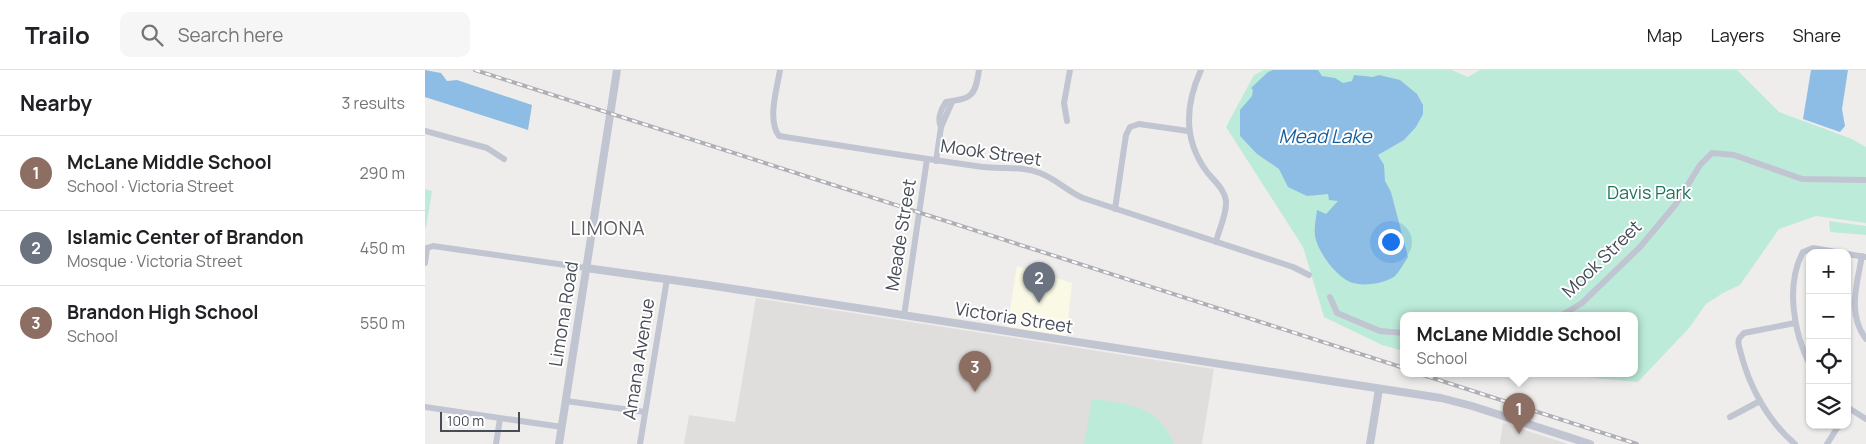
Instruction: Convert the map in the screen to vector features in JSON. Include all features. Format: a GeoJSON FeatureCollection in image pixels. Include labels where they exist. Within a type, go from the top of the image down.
{"type":"FeatureCollection","features":[{"type":"Feature","properties":{"kind":"street","name":"Limona Road"},"geometry":{"type":"LineString","coordinates":[[559,444],[617,70]]}},
{"type":"Feature","properties":{"kind":"street","name":"Mook Street"},"geometry":{"type":"LineString","coordinates":[[780,70],[773,119],[774,130],[779,136],[985,168],[1015,168],[1040,173],[1074,194],[1309,274]]}},
{"type":"Feature","properties":{"kind":"street"},"geometry":{"type":"LineString","coordinates":[[936,161],[941,127],[939,122],[946,102],[966,98],[972,94],[976,86],[979,70]]}},
{"type":"Feature","properties":{"kind":"street"},"geometry":{"type":"LineString","coordinates":[[1067,121],[1065,103],[1070,70]]}},
{"type":"Feature","properties":{"kind":"street"},"geometry":{"type":"LineString","coordinates":[[1201,70],[1189,100],[1188,131],[1201,162],[1223,191],[1225,198],[1225,209],[1216,242]]}},
{"type":"Feature","properties":{"kind":"street"},"geometry":{"type":"LineString","coordinates":[[1115,209],[1126,135],[1130,127],[1139,124],[1188,131]]}},
{"type":"Feature","properties":{"kind":"street"},"geometry":{"type":"LineString","coordinates":[[425,131],[487,148],[504,159]]}},
{"type":"Feature","properties":{"kind":"street","name":"Mook Street"},"geometry":{"type":"LineString","coordinates":[[1568,312],[1583,303],[1640,247],[1676,204],[1700,166],[1712,153],[1734,155],[1802,180],[1866,180]]}},
{"type":"Feature","properties":{"kind":"street","name":"Meade Street"},"geometry":{"type":"LineString","coordinates":[[904,316],[927,159]]}},
{"type":"Feature","properties":{"kind":"street","name":"Victoria Street"},"geometry":{"type":"LineString","coordinates":[[426,247],[433,246],[667,279],[1461,402],[1590,444]]}},
{"type":"Feature","properties":{"kind":"street"},"geometry":{"type":"LineString","coordinates":[[425,263],[426,247]]}},
{"type":"Feature","properties":{"kind":"street"},"geometry":{"type":"LineString","coordinates":[[1806,251],[1803,252],[1799,259],[1795,283],[1795,323],[1801,348],[1806,357]]}},
{"type":"Feature","properties":{"kind":"street"},"geometry":{"type":"LineString","coordinates":[[1851,254],[1864,256],[1855,291],[1855,311],[1866,339]]}},
{"type":"Feature","properties":{"kind":"street","name":"Amana Avenue"},"geometry":{"type":"LineString","coordinates":[[640,444],[667,279]]}},
{"type":"Feature","properties":{"kind":"street"},"geometry":{"type":"LineString","coordinates":[[1330,297],[1337,313],[1380,331],[1400,333]]}},
{"type":"Feature","properties":{"kind":"street"},"geometry":{"type":"LineString","coordinates":[[1795,323],[1755,329],[1744,333],[1739,338],[1745,367],[1760,401],[1773,421],[1795,444]]}},
{"type":"Feature","properties":{"kind":"street"},"geometry":{"type":"LineString","coordinates":[[1370,444],[1379,390]]}},
{"type":"Feature","properties":{"kind":"street"},"geometry":{"type":"LineString","coordinates":[[566,400],[645,412]]}},
{"type":"Feature","properties":{"kind":"street"},"geometry":{"type":"LineString","coordinates":[[1730,417],[1760,401]]}},
{"type":"Feature","properties":{"kind":"street"},"geometry":{"type":"LineString","coordinates":[[425,407],[562,427]]}},
{"type":"Feature","properties":{"kind":"street"},"geometry":{"type":"LineString","coordinates":[[1851,410],[1866,418]]}},
{"type":"Feature","properties":{"kind":"street"},"geometry":{"type":"LineString","coordinates":[[496,444],[501,419]]}},
{"type":"Feature","properties":{"kind":"street"},"geometry":{"type":"LineString","coordinates":[[1827,444],[1836,429]]}},
{"type":"Feature","properties":{"kind":"shaded area"},"geometry":{"type":"Polygon","coordinates":[[[1017,266],[1072,283],[1066,338],[1007,329],[1017,266]]]}},
{"type":"Feature","properties":{"kind":"shaded area"},"geometry":{"type":"Polygon","coordinates":[[[756,298],[1214,369],[1202,444],[684,444],[689,415],[735,422],[756,298]]]}},
{"type":"Feature","properties":{"kind":"shaded area"},"geometry":{"type":"Polygon","coordinates":[[[1503,423],[1568,444],[1500,444],[1503,423]]]}},
{"type":"Feature","properties":{"kind":"green space","name":"Davis Park"},"geometry":{"type":"Polygon","coordinates":[[[1264,70],[1452,70],[1468,77],[1480,70],[1737,70],[1779,112],[1852,139],[1866,147],[1866,223],[1816,216],[1779,229],[1740,285],[1706,304],[1689,328],[1638,382],[1588,377],[1638,377],[1638,312],[1400,312],[1400,350],[1382,345],[1324,317],[1303,247],[1226,127],[1254,75],[1264,70]]]}},
{"type":"Feature","properties":{"kind":"green space"},"geometry":{"type":"Polygon","coordinates":[[[425,189],[432,191],[426,228],[425,227],[425,189]]]}},
{"type":"Feature","properties":{"kind":"green space"},"geometry":{"type":"Polygon","coordinates":[[[1829,221],[1866,226],[1866,235],[1830,232],[1829,221]]]}},
{"type":"Feature","properties":{"kind":"green space"},"geometry":{"type":"Polygon","coordinates":[[[1092,399],[1130,405],[1151,414],[1168,431],[1174,444],[1084,444],[1092,399]]]}},
{"type":"Feature","properties":{"kind":"water"},"geometry":{"type":"Polygon","coordinates":[[[425,70],[441,73],[447,81],[457,80],[532,105],[528,130],[425,97],[425,70]]]}},
{"type":"Feature","properties":{"kind":"water","name":"Mead Lake"},"geometry":{"type":"Polygon","coordinates":[[[1273,70],[1318,70],[1322,76],[1335,78],[1343,83],[1352,81],[1354,75],[1373,77],[1379,75],[1400,80],[1417,94],[1423,105],[1423,114],[1416,127],[1404,140],[1378,155],[1384,165],[1385,181],[1391,192],[1408,257],[1397,274],[1390,279],[1379,283],[1355,284],[1339,275],[1321,252],[1315,233],[1317,210],[1326,214],[1338,201],[1329,200],[1328,194],[1307,196],[1288,187],[1279,169],[1257,154],[1240,136],[1240,110],[1252,96],[1253,90],[1251,88],[1268,72],[1273,70]]]}},
{"type":"Feature","properties":{"kind":"water"},"geometry":{"type":"Polygon","coordinates":[[[1811,70],[1848,70],[1842,109],[1845,126],[1840,132],[1803,119],[1811,70]]]}},
{"type":"Feature","properties":{"kind":"railway"},"geometry":{"type":"LineString","coordinates":[[475,70],[1400,367]]}},
{"type":"Feature","properties":{"kind":"railway"},"geometry":{"type":"LineString","coordinates":[[1429,377],[1637,444]]}},
{"type":"Feature","properties":{"kind":"place","name":"Islamic Center of Brandon"},"geometry":{"type":"Point","coordinates":[1039,303]}},
{"type":"Feature","properties":{"kind":"place","name":"Brandon High School"},"geometry":{"type":"Point","coordinates":[975,392]}},
{"type":"Feature","properties":{"kind":"place","name":"McLane Middle School"},"geometry":{"type":"Point","coordinates":[1519,434]}},
{"type":"Feature","properties":{"kind":"district","name":"LIMONA"},"geometry":{"type":"Point","coordinates":[608,228]}}]}
